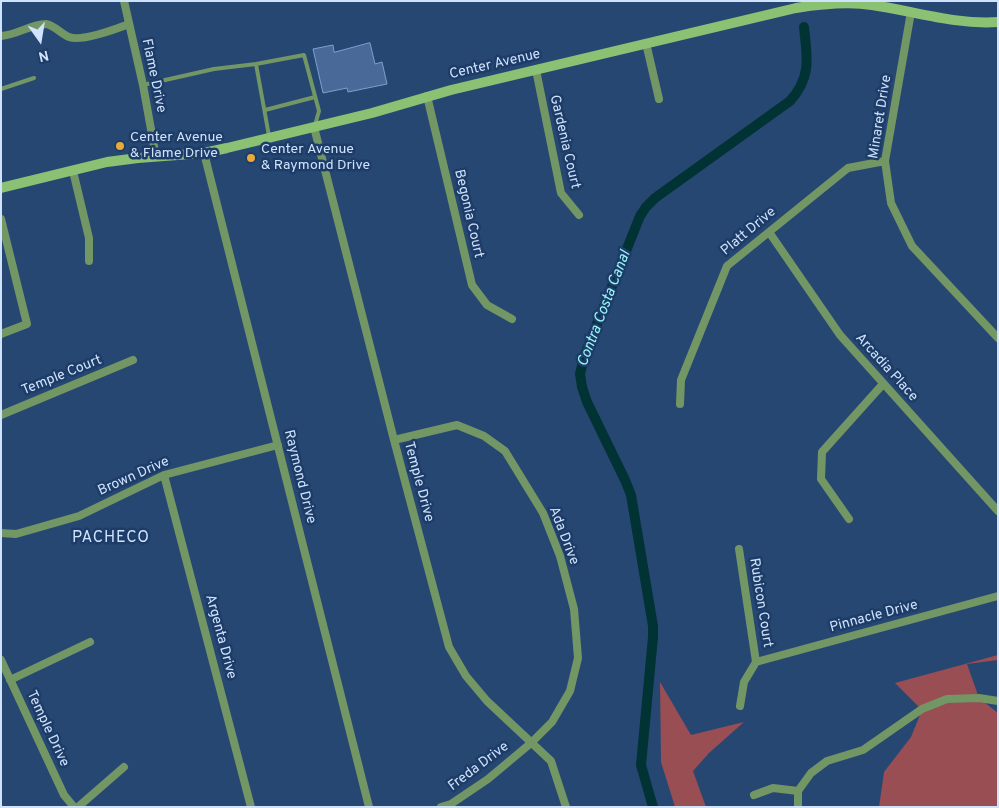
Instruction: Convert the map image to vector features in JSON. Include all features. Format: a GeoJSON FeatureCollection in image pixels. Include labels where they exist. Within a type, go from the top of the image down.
{"type":"FeatureCollection","features":[{"type":"Feature","properties":{"kind":"street","name":"Flame Drive"},"geometry":{"type":"LineString","coordinates":[[124,1],[143,86],[156,157]]}},
{"type":"Feature","properties":{"kind":"street","name":"Center Avenue"},"geometry":{"type":"LineString","coordinates":[[1,188],[107,162],[204,153],[372,113],[427,96],[825,2],[871,5],[952,20],[998,22]]}},
{"type":"Feature","properties":{"kind":"street","name":"Minaret Drive"},"geometry":{"type":"LineString","coordinates":[[911,12],[885,161],[892,203],[912,246],[998,338]]}},
{"type":"Feature","properties":{"kind":"street"},"geometry":{"type":"LineString","coordinates":[[1,36],[9,36],[39,25],[48,24],[71,38],[88,37],[129,24]]}},
{"type":"Feature","properties":{"kind":"street"},"geometry":{"type":"LineString","coordinates":[[646,44],[659,100]]}},
{"type":"Feature","properties":{"kind":"street","name":"Gardenia Court"},"geometry":{"type":"LineString","coordinates":[[536,70],[561,193],[579,214]]}},
{"type":"Feature","properties":{"kind":"street","name":"Begonia Court"},"geometry":{"type":"LineString","coordinates":[[427,96],[472,284],[488,305],[512,319]]}},
{"type":"Feature","properties":{"kind":"street","name":"Temple Drive"},"geometry":{"type":"LineString","coordinates":[[314,127],[449,646],[466,676],[487,701],[551,761],[566,807]]}},
{"type":"Feature","properties":{"kind":"street","name":"Raymond Drive"},"geometry":{"type":"LineString","coordinates":[[204,153],[369,807]]}},
{"type":"Feature","properties":{"kind":"street","name":"Platt Drive"},"geometry":{"type":"LineString","coordinates":[[680,404],[681,380],[726,266],[848,168],[885,161]]}},
{"type":"Feature","properties":{"kind":"street"},"geometry":{"type":"LineString","coordinates":[[72,171],[88,238],[89,261]]}},
{"type":"Feature","properties":{"kind":"street"},"geometry":{"type":"LineString","coordinates":[[1,219],[27,324],[1,334]]}},
{"type":"Feature","properties":{"kind":"street","name":"Arcadia Place"},"geometry":{"type":"LineString","coordinates":[[769,232],[840,336],[998,511]]}},
{"type":"Feature","properties":{"kind":"street","name":"Temple Court"},"geometry":{"type":"LineString","coordinates":[[1,415],[133,360]]}},
{"type":"Feature","properties":{"kind":"street"},"geometry":{"type":"LineString","coordinates":[[850,519],[821,479],[822,452],[883,384]]}},
{"type":"Feature","properties":{"kind":"street","name":"Ada Drive"},"geometry":{"type":"LineString","coordinates":[[394,440],[457,425],[484,436],[505,451],[543,513],[560,556],[574,609],[578,658],[570,691],[552,722],[531,743]]}},
{"type":"Feature","properties":{"kind":"street","name":"Brown Drive"},"geometry":{"type":"LineString","coordinates":[[1,533],[16,534],[79,516],[164,474],[278,446]]}},
{"type":"Feature","properties":{"kind":"street","name":"Argenta Drive"},"geometry":{"type":"LineString","coordinates":[[164,474],[251,807]]}},
{"type":"Feature","properties":{"kind":"street","name":"Rubicon Court"},"geometry":{"type":"LineString","coordinates":[[739,548],[756,662]]}},
{"type":"Feature","properties":{"kind":"street","name":"Pinnacle Drive"},"geometry":{"type":"LineString","coordinates":[[756,662],[998,596]]}},
{"type":"Feature","properties":{"kind":"street"},"geometry":{"type":"LineString","coordinates":[[10,680],[90,642]]}},
{"type":"Feature","properties":{"kind":"street","name":"Temple Drive"},"geometry":{"type":"LineString","coordinates":[[1,660],[64,795],[74,807]]}},
{"type":"Feature","properties":{"kind":"street"},"geometry":{"type":"LineString","coordinates":[[740,706],[744,682],[756,662]]}},
{"type":"Feature","properties":{"kind":"street"},"geometry":{"type":"LineString","coordinates":[[798,807],[798,791],[811,773],[827,761],[863,750],[922,710],[947,699],[979,698],[998,701]]}},
{"type":"Feature","properties":{"kind":"street","name":"Freda Drive"},"geometry":{"type":"LineString","coordinates":[[441,807],[451,804],[488,779],[531,743]]}},
{"type":"Feature","properties":{"kind":"street"},"geometry":{"type":"LineString","coordinates":[[78,807],[124,767]]}},
{"type":"Feature","properties":{"kind":"street"},"geometry":{"type":"LineString","coordinates":[[754,795],[774,788],[798,791]]}},
{"type":"Feature","properties":{"kind":"lane"},"geometry":{"type":"LineString","coordinates":[[143,86],[214,69],[256,64],[304,55],[319,111],[314,127]]}},
{"type":"Feature","properties":{"kind":"lane"},"geometry":{"type":"LineString","coordinates":[[256,64],[270,138]]}},
{"type":"Feature","properties":{"kind":"lane"},"geometry":{"type":"LineString","coordinates":[[1,88],[34,78]]}},
{"type":"Feature","properties":{"kind":"lane"},"geometry":{"type":"LineString","coordinates":[[265,110],[315,97]]}},
{"type":"Feature","properties":{"kind":"shaded area"},"geometry":{"type":"Polygon","coordinates":[[[998,655],[998,660],[967,664],[979,698],[998,713],[998,807],[879,807],[884,772],[911,737],[922,710],[895,683],[998,655]]]}},
{"type":"Feature","properties":{"kind":"shaded area"},"geometry":{"type":"Polygon","coordinates":[[[660,682],[691,735],[744,722],[709,753],[693,771],[706,807],[675,807],[661,762],[660,682]]]}},
{"type":"Feature","properties":{"kind":"building"},"geometry":{"type":"Polygon","coordinates":[[[370,43],[375,64],[382,62],[387,84],[348,92],[347,88],[323,93],[313,49],[333,45],[334,52],[370,43]]]}},
{"type":"Feature","properties":{"kind":"waterway","name":"Contra Costa Canal"},"geometry":{"type":"LineString","coordinates":[[653,807],[641,765],[653,626],[631,495],[587,402],[580,374],[585,354],[640,216],[655,198],[790,101],[802,84],[805,75],[807,57],[804,27]]}},
{"type":"Feature","properties":{"kind":"place","name":"Center Avenue & Flame Drive"},"geometry":{"type":"Point","coordinates":[120,146]}},
{"type":"Feature","properties":{"kind":"place","name":"Center Avenue & Raymond Drive"},"geometry":{"type":"Point","coordinates":[251,158]}},
{"type":"Feature","properties":{"kind":"district","name":"PACHECO"},"geometry":{"type":"Point","coordinates":[111,539]}}]}
